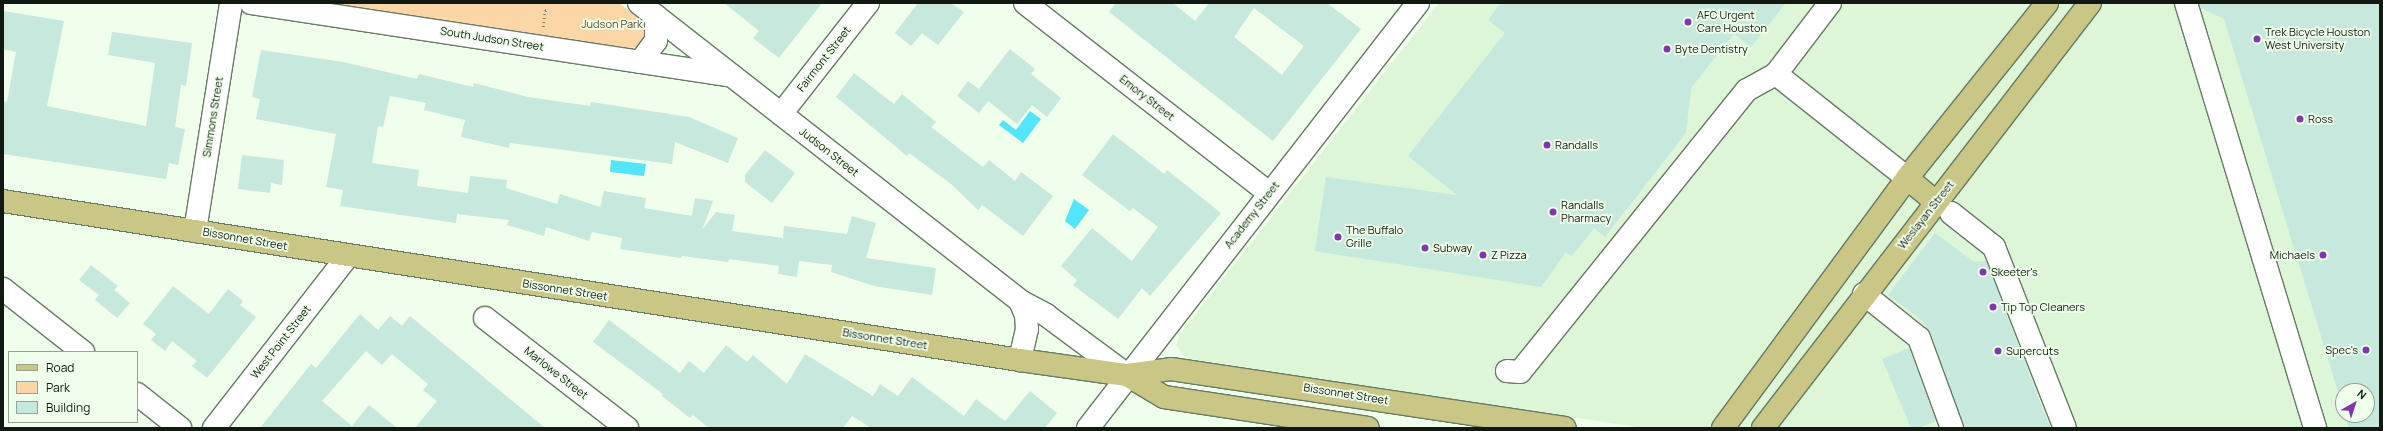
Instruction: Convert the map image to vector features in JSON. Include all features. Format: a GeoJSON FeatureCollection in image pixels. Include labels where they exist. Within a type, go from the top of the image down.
{"type":"FeatureCollection","features":[{"type":"Feature","properties":{"kind":"main road"},"geometry":{"type":"LineString","coordinates":[[1723,428],[1907,178],[2047,3]]}},
{"type":"Feature","properties":{"kind":"main road","name":"Weslayan Street"},"geometry":{"type":"LineString","coordinates":[[1763,428],[1864,294],[1944,208],[2090,3]]}},
{"type":"Feature","properties":{"kind":"main road"},"geometry":{"type":"LineString","coordinates":[[1907,178],[1944,208]]}},
{"type":"Feature","properties":{"kind":"main road","name":"Bissonnet Street"},"geometry":{"type":"LineString","coordinates":[[3,201],[195,231],[347,257],[1020,360],[1127,375],[1171,368],[1565,428]]}},
{"type":"Feature","properties":{"kind":"main road","name":"Bissonnet Street"},"geometry":{"type":"LineString","coordinates":[[1127,375],[1164,397],[1368,428]]}},
{"type":"Feature","properties":{"kind":"street","name":"Simmons Street"},"geometry":{"type":"LineString","coordinates":[[195,231],[231,3]]}},
{"type":"Feature","properties":{"kind":"street","name":"South Judson Street"},"geometry":{"type":"LineString","coordinates":[[251,3],[732,76]]}},
{"type":"Feature","properties":{"kind":"street","name":"Judson Street"},"geometry":{"type":"LineString","coordinates":[[639,3],[1020,301],[1046,315],[1127,375]]}},
{"type":"Feature","properties":{"kind":"street","name":"Fairmont Street"},"geometry":{"type":"LineString","coordinates":[[781,114],[868,3]]}},
{"type":"Feature","properties":{"kind":"street","name":"Emory Street"},"geometry":{"type":"LineString","coordinates":[[1025,3],[1269,194]]}},
{"type":"Feature","properties":{"kind":"street"},"geometry":{"type":"LineString","coordinates":[[1507,371],[1520,372],[1747,90],[1776,74],[1830,3]]}},
{"type":"Feature","properties":{"kind":"street"},"geometry":{"type":"LineString","coordinates":[[2186,3],[2315,428]]}},
{"type":"Feature","properties":{"kind":"street","name":"Academy Street"},"geometry":{"type":"LineString","coordinates":[[1088,428],[1127,375],[1269,194],[1414,4]]}},
{"type":"Feature","properties":{"kind":"street"},"geometry":{"type":"LineString","coordinates":[[640,62],[656,41],[656,16]]}},
{"type":"Feature","properties":{"kind":"street"},"geometry":{"type":"LineString","coordinates":[[1776,74],[1907,178]]}},
{"type":"Feature","properties":{"kind":"street"},"geometry":{"type":"LineString","coordinates":[[1944,208],[1994,247],[2065,428]]}},
{"type":"Feature","properties":{"kind":"street","name":"West Point Street"},"geometry":{"type":"LineString","coordinates":[[214,428],[347,257]]}},
{"type":"Feature","properties":{"kind":"street"},"geometry":{"type":"LineString","coordinates":[[3,289],[82,351]]}},
{"type":"Feature","properties":{"kind":"street"},"geometry":{"type":"LineString","coordinates":[[1864,294],[1919,338],[1952,428]]}},
{"type":"Feature","properties":{"kind":"street"},"geometry":{"type":"LineString","coordinates":[[1020,301],[1026,315],[1027,329],[1020,360]]}},
{"type":"Feature","properties":{"kind":"street","name":"Marlowe Street"},"geometry":{"type":"LineString","coordinates":[[485,318],[627,428]]}},
{"type":"Feature","properties":{"kind":"street"},"geometry":{"type":"LineString","coordinates":[[138,395],[180,428]]}},
{"type":"Feature","properties":{"kind":"path"},"geometry":{"type":"LineString","coordinates":[[542,35],[545,10],[548,11]]}},
{"type":"Feature","properties":{"kind":"shaded area"},"geometry":{"type":"Polygon","coordinates":[[[1439,3],[2380,3],[2380,428],[1644,428],[1185,358],[1176,345],[1180,334],[1439,3]]]}},
{"type":"Feature","properties":{"kind":"green space","name":"Judson Park"},"geometry":{"type":"Polygon","coordinates":[[[333,3],[619,3],[644,23],[647,36],[640,46],[629,48],[333,3]]]}},
{"type":"Feature","properties":{"kind":"water"},"geometry":{"type":"Polygon","coordinates":[[[1030,111],[1041,119],[1023,143],[999,125],[1003,120],[1016,130],[1030,111]]]}},
{"type":"Feature","properties":{"kind":"water"},"geometry":{"type":"Polygon","coordinates":[[[611,160],[646,164],[644,176],[610,172],[611,160]]]}},
{"type":"Feature","properties":{"kind":"water"},"geometry":{"type":"Polygon","coordinates":[[[1074,199],[1089,210],[1075,229],[1065,221],[1074,199]]]}},
{"type":"Feature","properties":{"kind":"building"},"geometry":{"type":"Polygon","coordinates":[[[724,3],[822,3],[779,58],[753,38],[759,31],[724,3]]]}},
{"type":"Feature","properties":{"kind":"building"},"geometry":{"type":"Polygon","coordinates":[[[918,3],[951,3],[964,12],[938,45],[922,33],[911,46],[895,33],[918,3]]]}},
{"type":"Feature","properties":{"kind":"building"},"geometry":{"type":"Polygon","coordinates":[[[1116,3],[1173,3],[1195,21],[1209,3],[1327,3],[1361,29],[1273,141],[1109,12],[1116,3]],[[1254,8],[1234,37],[1282,75],[1304,46],[1254,8]]]}},
{"type":"Feature","properties":{"kind":"building","name":"Randalls"},"geometry":{"type":"Polygon","coordinates":[[[1501,3],[1786,3],[1751,47],[1734,34],[1691,88],[1686,133],[1605,237],[1594,228],[1572,256],[1566,252],[1541,287],[1315,251],[1326,177],[1457,195],[1408,156],[1505,33],[1488,20],[1501,3]]]}},
{"type":"Feature","properties":{"kind":"building"},"geometry":{"type":"Polygon","coordinates":[[[2199,3],[2380,3],[2380,428],[2349,428],[2347,423],[2375,423],[2375,383],[2335,383],[2224,19],[2201,8],[2199,3]]]}},
{"type":"Feature","properties":{"kind":"building"},"geometry":{"type":"Polygon","coordinates":[[[3,11],[64,21],[47,106],[146,126],[155,63],[108,55],[112,32],[192,43],[186,86],[181,85],[175,127],[185,129],[178,165],[169,163],[166,179],[3,154],[3,101],[7,102],[16,52],[3,49],[3,11]]]}},
{"type":"Feature","properties":{"kind":"building"},"geometry":{"type":"Polygon","coordinates":[[[1010,49],[1035,69],[1031,74],[1061,98],[1047,117],[1032,105],[1017,124],[988,101],[979,113],[957,96],[968,81],[979,89],[1010,49]]]}},
{"type":"Feature","properties":{"kind":"building"},"geometry":{"type":"Polygon","coordinates":[[[261,50],[343,62],[417,79],[419,74],[473,87],[474,83],[528,97],[590,106],[591,102],[689,117],[738,138],[728,163],[675,142],[672,164],[510,143],[509,148],[461,137],[465,120],[424,110],[426,103],[390,96],[383,127],[378,126],[372,163],[419,170],[417,186],[468,193],[470,176],[507,180],[506,188],[557,204],[560,194],[600,207],[604,191],[646,198],[644,208],[692,216],[695,198],[713,201],[702,230],[716,212],[735,215],[732,231],[783,238],[784,226],[847,234],[852,216],[876,223],[866,258],[936,268],[932,295],[874,286],[831,272],[832,265],[799,261],[797,277],[778,274],[779,266],[729,259],[728,262],[682,256],[681,258],[620,249],[622,238],[592,232],[589,241],[546,227],[544,236],[507,225],[509,220],[457,214],[456,223],[340,206],[343,190],[326,187],[336,134],[256,119],[260,99],[252,97],[261,50]]]}},
{"type":"Feature","properties":{"kind":"building"},"geometry":{"type":"Polygon","coordinates":[[[854,73],[894,104],[902,94],[936,122],[931,127],[983,167],[989,160],[1015,181],[1021,172],[1053,196],[1023,236],[982,205],[978,210],[951,184],[909,153],[907,156],[836,97],[854,73]]]}},
{"type":"Feature","properties":{"kind":"building"},"geometry":{"type":"Polygon","coordinates":[[[1113,134],[1164,174],[1167,170],[1221,213],[1150,296],[1142,288],[1118,319],[1073,285],[1077,280],[1061,266],[1092,228],[1132,261],[1158,227],[1133,208],[1130,211],[1082,175],[1113,134]]]}},
{"type":"Feature","properties":{"kind":"building"},"geometry":{"type":"Polygon","coordinates":[[[765,150],[795,173],[772,203],[745,182],[745,175],[765,150]]]}},
{"type":"Feature","properties":{"kind":"building"},"geometry":{"type":"Polygon","coordinates":[[[242,155],[284,160],[282,185],[271,183],[270,193],[238,189],[242,155]]]}},
{"type":"Feature","properties":{"kind":"building"},"geometry":{"type":"Polygon","coordinates":[[[1935,233],[1974,262],[1986,261],[2050,428],[1964,428],[1931,333],[1922,321],[1888,295],[1935,233]]]}},
{"type":"Feature","properties":{"kind":"building"},"geometry":{"type":"Polygon","coordinates":[[[91,265],[118,286],[114,290],[130,303],[117,318],[95,300],[99,295],[79,280],[91,265]]]}},
{"type":"Feature","properties":{"kind":"building"},"geometry":{"type":"Polygon","coordinates":[[[173,286],[209,314],[228,289],[243,301],[240,305],[256,317],[207,378],[192,366],[197,361],[172,341],[165,351],[151,340],[156,334],[143,324],[173,286]]]}},
{"type":"Feature","properties":{"kind":"building"},"geometry":{"type":"Polygon","coordinates":[[[360,314],[378,330],[390,316],[402,326],[410,316],[545,428],[415,428],[437,401],[423,390],[428,384],[392,354],[382,365],[366,351],[322,401],[352,426],[369,405],[397,428],[260,428],[311,364],[316,368],[360,314]]]}},
{"type":"Feature","properties":{"kind":"building"},"geometry":{"type":"Polygon","coordinates":[[[609,320],[680,373],[689,361],[704,373],[726,345],[747,362],[753,355],[787,384],[805,354],[873,396],[880,384],[898,396],[912,377],[964,416],[976,399],[1005,421],[1030,391],[1057,413],[1045,428],[871,428],[852,416],[843,428],[709,428],[693,415],[690,418],[662,396],[663,394],[593,342],[609,320]]]}},
{"type":"Feature","properties":{"kind":"building"},"geometry":{"type":"Polygon","coordinates":[[[1909,348],[1936,421],[1918,428],[1911,428],[1882,359],[1909,348]]]}},
{"type":"Feature","properties":{"kind":"place","name":"AFC Urgent Care Houston"},"geometry":{"type":"Point","coordinates":[1688,22]}},
{"type":"Feature","properties":{"kind":"place","name":"Trek Bicycle Houston West University"},"geometry":{"type":"Point","coordinates":[2257,39]}},
{"type":"Feature","properties":{"kind":"place","name":"Byte Dentistry"},"geometry":{"type":"Point","coordinates":[1667,49]}},
{"type":"Feature","properties":{"kind":"place","name":"Ross"},"geometry":{"type":"Point","coordinates":[2300,119]}},
{"type":"Feature","properties":{"kind":"place","name":"Randalls"},"geometry":{"type":"Point","coordinates":[1547,145]}},
{"type":"Feature","properties":{"kind":"place","name":"Randalls Pharmacy"},"geometry":{"type":"Point","coordinates":[1553,212]}},
{"type":"Feature","properties":{"kind":"place","name":"The Buffalo Grille"},"geometry":{"type":"Point","coordinates":[1338,237]}},
{"type":"Feature","properties":{"kind":"place","name":"Subway"},"geometry":{"type":"Point","coordinates":[1425,248]}},
{"type":"Feature","properties":{"kind":"place","name":"Z Pizza"},"geometry":{"type":"Point","coordinates":[1483,255]}},
{"type":"Feature","properties":{"kind":"place","name":"Michaels"},"geometry":{"type":"Point","coordinates":[2323,255]}},
{"type":"Feature","properties":{"kind":"place","name":"Skeeter's"},"geometry":{"type":"Point","coordinates":[1983,272]}},
{"type":"Feature","properties":{"kind":"place","name":"Tip Top Cleaners"},"geometry":{"type":"Point","coordinates":[1993,307]}},
{"type":"Feature","properties":{"kind":"place","name":"Spec's"},"geometry":{"type":"Point","coordinates":[2366,350]}},
{"type":"Feature","properties":{"kind":"place","name":"Supercuts"},"geometry":{"type":"Point","coordinates":[1998,351]}}]}
